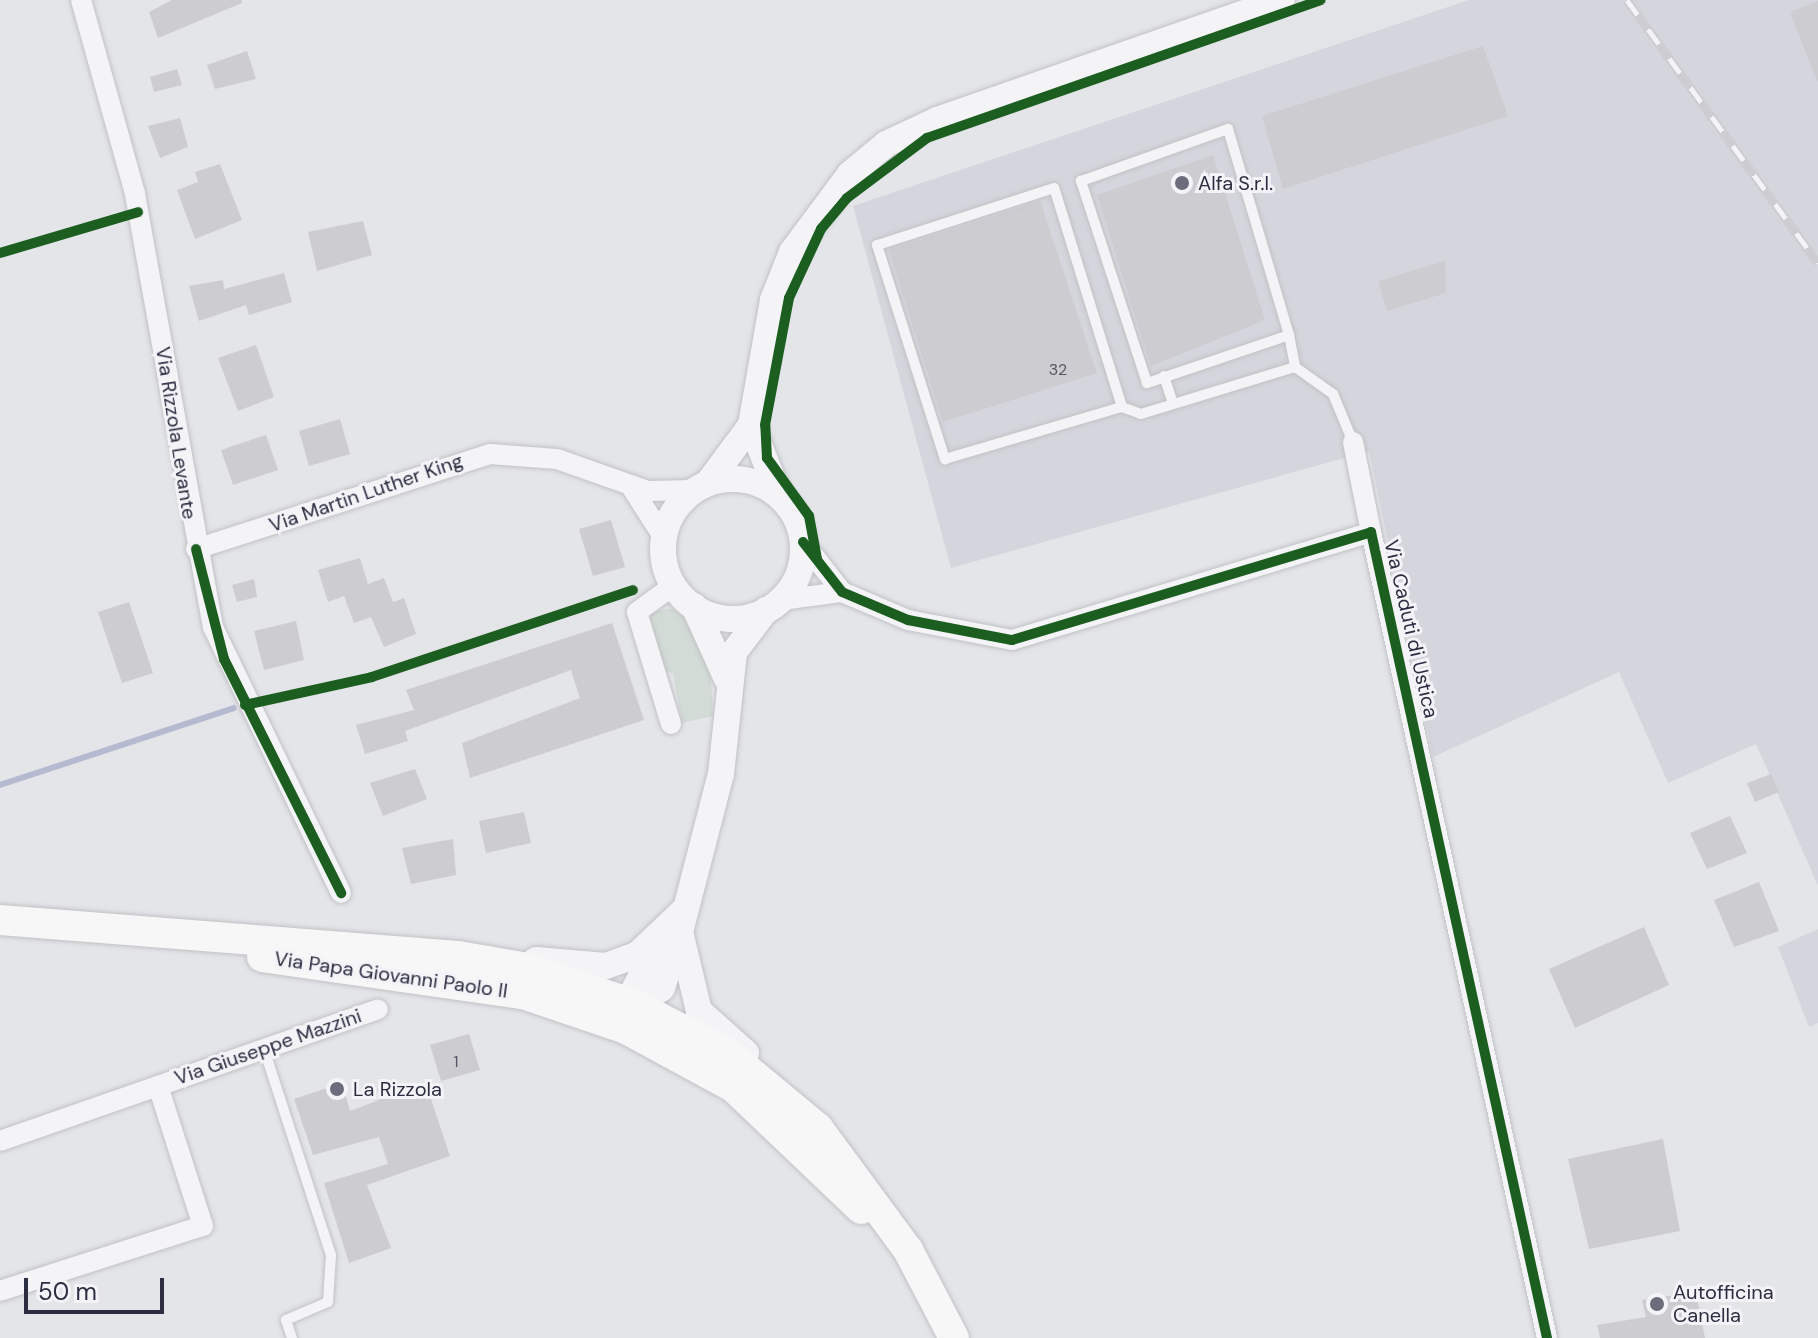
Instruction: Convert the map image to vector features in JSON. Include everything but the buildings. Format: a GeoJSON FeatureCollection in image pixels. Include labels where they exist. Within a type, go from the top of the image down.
{"type":"FeatureCollection","features":[{"type":"Feature","properties":{"kind":"main road","name":"Via Papa Giovanni Paolo II"},"geometry":{"type":"LineString","coordinates":[[0,920],[138,935],[511,992],[631,1017],[703,1038],[771,1084],[854,1171],[908,1250],[923,1287]]}},
{"type":"Feature","properties":{"kind":"main road","name":"Via Papa Giovanni Paolo II"},"geometry":{"type":"LineString","coordinates":[[138,935],[418,952],[528,968],[631,1017],[733,1087],[788,1134],[858,1205],[923,1287],[954,1338]]}},
{"type":"Feature","properties":{"kind":"street","name":"Via Rizzola Levante"},"geometry":{"type":"LineString","coordinates":[[81,0],[135,194],[196,549],[224,659],[341,893]]}},
{"type":"Feature","properties":{"kind":"street"},"geometry":{"type":"LineString","coordinates":[[631,1017],[635,988],[674,927],[721,774],[727,679],[742,636],[774,605],[800,568],[803,542],[784,501],[771,485],[751,425],[773,300],[792,252],[818,209],[886,144],[937,120],[1282,0]]}},
{"type":"Feature","properties":{"kind":"street"},"geometry":{"type":"LineString","coordinates":[[664,538],[673,512],[702,486],[751,425]]}},
{"type":"Feature","properties":{"kind":"street","name":"Via Caduti di Ustica"},"geometry":{"type":"LineString","coordinates":[[1353,442],[1547,1338]]}},
{"type":"Feature","properties":{"kind":"street","name":"Via Martin Luther King"},"geometry":{"type":"LineString","coordinates":[[196,549],[479,456],[557,459],[630,485],[702,486]]}},
{"type":"Feature","properties":{"kind":"street"},"geometry":{"type":"LineString","coordinates":[[702,486],[740,479],[784,501]]}},
{"type":"Feature","properties":{"kind":"street"},"geometry":{"type":"LineString","coordinates":[[630,485],[664,538],[674,585],[694,606],[727,679]]}},
{"type":"Feature","properties":{"kind":"street","name":"Via Caduti di Ustica"},"geometry":{"type":"LineString","coordinates":[[803,542],[842,592],[908,620],[1012,640],[1371,532]]}},
{"type":"Feature","properties":{"kind":"street"},"geometry":{"type":"LineString","coordinates":[[671,724],[637,612],[674,585]]}},
{"type":"Feature","properties":{"kind":"street"},"geometry":{"type":"LineString","coordinates":[[694,606],[723,618],[842,592]]}},
{"type":"Feature","properties":{"kind":"street","name":"Via Papa Giovanni Paolo II"},"geometry":{"type":"LineString","coordinates":[[418,952],[450,946],[568,967],[606,966],[674,927],[699,1011],[833,1130],[854,1171]]}},
{"type":"Feature","properties":{"kind":"street","name":"Via Giuseppe Mazzini"},"geometry":{"type":"LineString","coordinates":[[0,1141],[378,1009]]}},
{"type":"Feature","properties":{"kind":"street","name":"Via Giuseppe Mazzini"},"geometry":{"type":"LineString","coordinates":[[0,1291],[203,1226],[158,1086]]}},
{"type":"Feature","properties":{"kind":"lane"},"geometry":{"type":"LineString","coordinates":[[1289,335],[1147,383],[1081,181],[1228,129],[1289,335],[1295,367],[1333,394],[1353,442]]}},
{"type":"Feature","properties":{"kind":"lane"},"geometry":{"type":"LineString","coordinates":[[1122,407],[1054,188],[877,245],[945,459],[1122,407],[1141,414],[1295,367]]}},
{"type":"Feature","properties":{"kind":"lane"},"geometry":{"type":"LineString","coordinates":[[1164,376],[1173,404]]}},
{"type":"Feature","properties":{"kind":"lane"},"geometry":{"type":"LineString","coordinates":[[264,1049],[331,1255],[328,1302],[286,1320],[292,1338]]}},
{"type":"Feature","properties":{"kind":"shaded area"},"geometry":{"type":"Polygon","coordinates":[[[1469,0],[1818,0],[1818,886],[1756,744],[1668,783],[1619,672],[1433,757],[1369,451],[951,568],[853,206],[1469,0]]]}},
{"type":"Feature","properties":{"kind":"shaded area"},"geometry":{"type":"Polygon","coordinates":[[[674,608],[709,645],[713,716],[682,723],[673,673],[663,672],[648,622],[654,611],[674,608]]]}},
{"type":"Feature","properties":{"kind":"shaded area"},"geometry":{"type":"Polygon","coordinates":[[[1818,929],[1818,1023],[1809,1027],[1778,947],[1818,929]]]}},
{"type":"Feature","properties":{"kind":"waterway"},"geometry":{"type":"LineString","coordinates":[[0,785],[234,708]]}},
{"type":"Feature","properties":{"kind":"railway"},"geometry":{"type":"LineString","coordinates":[[1627,0],[1818,263]]}},
{"type":"Feature","properties":{"kind":"cycle path"},"geometry":{"type":"LineString","coordinates":[[817,559],[809,516],[767,458],[765,425],[789,298],[821,229],[847,198],[927,138],[1320,0]]}},
{"type":"Feature","properties":{"kind":"cycle path"},"geometry":{"type":"LineString","coordinates":[[0,253],[138,212]]}},
{"type":"Feature","properties":{"kind":"cycle path"},"geometry":{"type":"LineString","coordinates":[[803,542],[842,592],[908,620],[1012,640],[1371,532],[1547,1338]]}},
{"type":"Feature","properties":{"kind":"cycle path"},"geometry":{"type":"LineString","coordinates":[[196,549],[224,659],[341,893]]}},
{"type":"Feature","properties":{"kind":"cycle path"},"geometry":{"type":"LineString","coordinates":[[245,705],[372,677],[633,590]]}},
{"type":"Feature","properties":{"kind":"place","name":"Alfa S.r.l."},"geometry":{"type":"Point","coordinates":[1182,183]}},
{"type":"Feature","properties":{"kind":"place","name":"La Rizzola"},"geometry":{"type":"Point","coordinates":[337,1089]}},
{"type":"Feature","properties":{"kind":"place","name":"Autofficina Canella"},"geometry":{"type":"Point","coordinates":[1657,1304]}}]}
